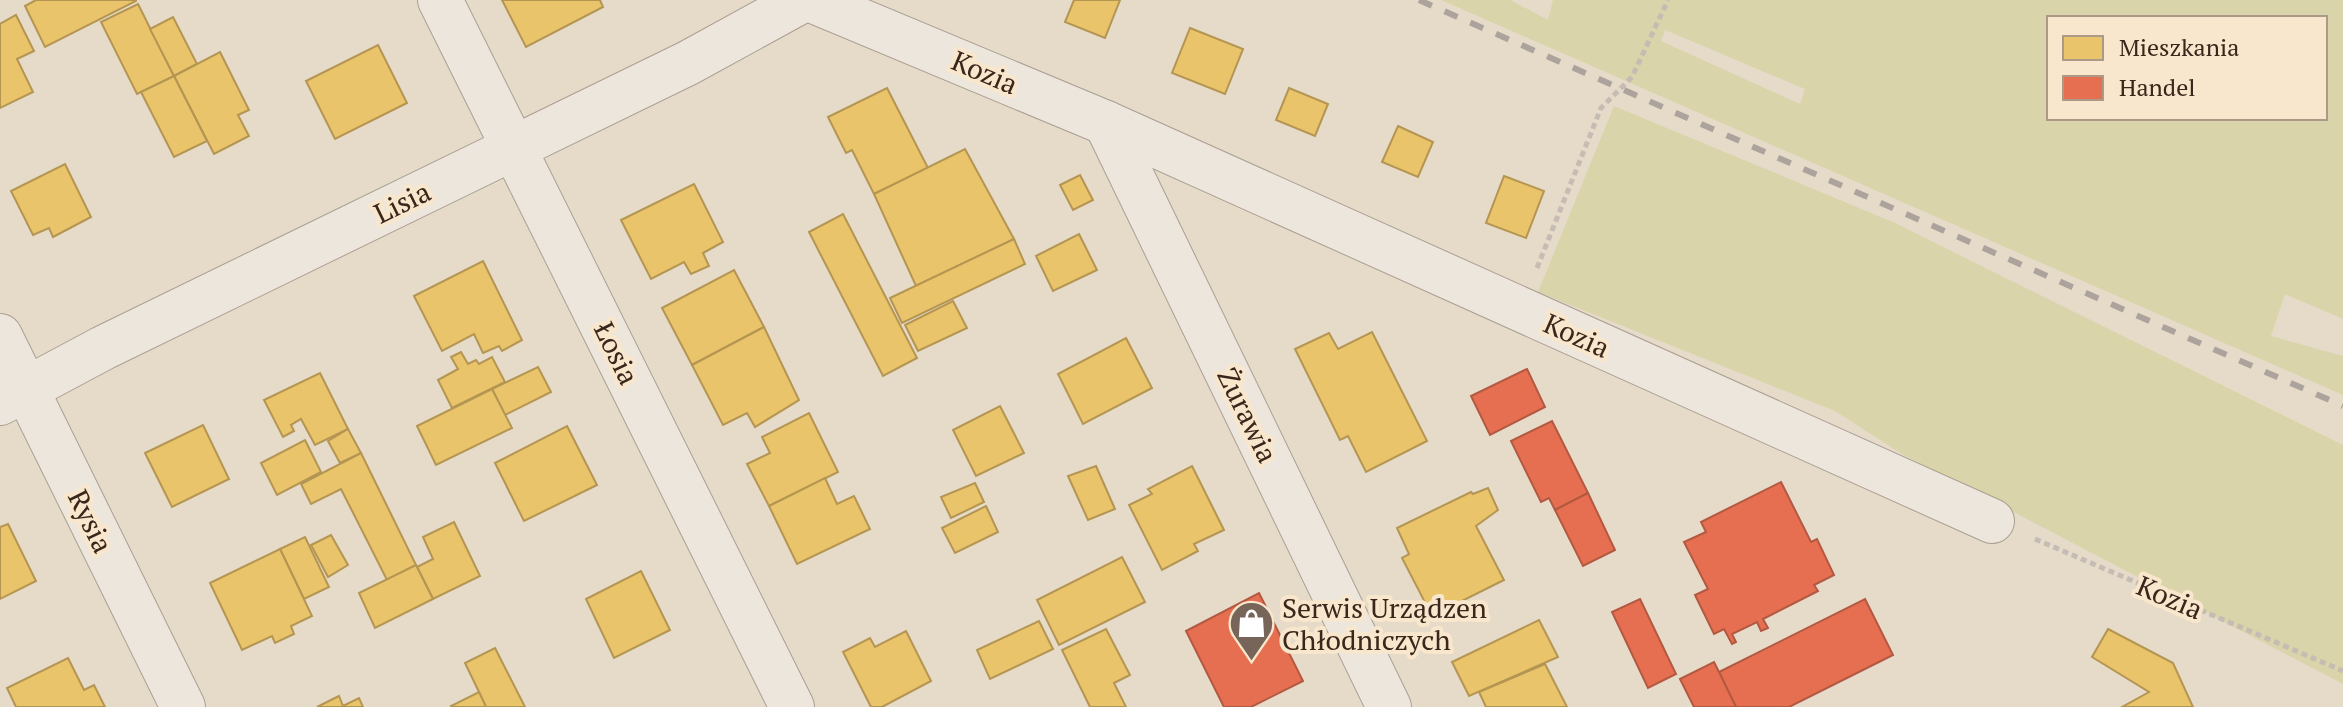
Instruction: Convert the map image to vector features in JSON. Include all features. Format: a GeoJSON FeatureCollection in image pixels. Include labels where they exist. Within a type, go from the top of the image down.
{"type":"FeatureCollection","features":[{"type":"Feature","properties":{"kind":"street","name":"Łosia"},"geometry":{"type":"LineString","coordinates":[[440,0],[792,707]]}},
{"type":"Feature","properties":{"kind":"street","name":"Lisia"},"geometry":{"type":"LineString","coordinates":[[13,396],[688,63],[803,0]]}},
{"type":"Feature","properties":{"kind":"street","name":"Kozia"},"geometry":{"type":"LineString","coordinates":[[811,0],[1106,123],[1992,521]]}},
{"type":"Feature","properties":{"kind":"street","name":"Żurawia"},"geometry":{"type":"LineString","coordinates":[[1106,123],[1389,707]]}},
{"type":"Feature","properties":{"kind":"street","name":"Rysia"},"geometry":{"type":"LineString","coordinates":[[0,336],[13,396],[183,707]]}},
{"type":"Feature","properties":{"kind":"path"},"geometry":{"type":"LineString","coordinates":[[1521,310],[1601,108],[1632,77],[1668,0]]}},
{"type":"Feature","properties":{"kind":"path","name":"Kozia"},"geometry":{"type":"LineString","coordinates":[[1992,521],[2343,671]]}},
{"type":"Feature","properties":{"kind":"shaded area"},"geometry":{"type":"Polygon","coordinates":[[[1441,0],[1510,0],[1548,20],[1553,0],[2343,0],[2343,319],[2285,294],[2271,336],[2343,356],[2343,395],[1441,0]],[[1665,30],[1661,41],[1800,104],[1805,89],[1665,30]]]}},
{"type":"Feature","properties":{"kind":"shaded area"},"geometry":{"type":"Polygon","coordinates":[[[1614,106],[1895,223],[2343,445],[2343,684],[1902,454],[1835,411],[1538,292],[1614,106]]]}},
{"type":"Feature","properties":{"kind":"building: Mieszkania"},"geometry":{"type":"Polygon","coordinates":[[[36,0],[136,1],[45,47],[25,6],[36,0]]]}},
{"type":"Feature","properties":{"kind":"building: Mieszkania"},"geometry":{"type":"Polygon","coordinates":[[[502,0],[600,0],[603,7],[526,47],[502,0]]]}},
{"type":"Feature","properties":{"kind":"building: Mieszkania"},"geometry":{"type":"Polygon","coordinates":[[[1074,0],[1120,0],[1105,38],[1065,22],[1074,0]]]}},
{"type":"Feature","properties":{"kind":"building: Mieszkania"},"geometry":{"type":"Polygon","coordinates":[[[138,4],[174,76],[137,94],[101,22],[138,4]]]}},
{"type":"Feature","properties":{"kind":"building: Mieszkania"},"geometry":{"type":"Polygon","coordinates":[[[16,15],[34,51],[17,59],[33,92],[0,108],[0,24],[16,15]]]}},
{"type":"Feature","properties":{"kind":"building: Mieszkania"},"geometry":{"type":"Polygon","coordinates":[[[173,17],[197,64],[174,76],[150,29],[173,17]]]}},
{"type":"Feature","properties":{"kind":"building: Mieszkania"},"geometry":{"type":"Polygon","coordinates":[[[1190,28],[1243,49],[1225,94],[1172,73],[1190,28]]]}},
{"type":"Feature","properties":{"kind":"building: Mieszkania"},"geometry":{"type":"Polygon","coordinates":[[[378,45],[407,103],[335,139],[306,81],[378,45]]]}},
{"type":"Feature","properties":{"kind":"building: Mieszkania"},"geometry":{"type":"Polygon","coordinates":[[[220,52],[249,110],[238,115],[249,136],[214,154],[174,76],[220,52]]]}},
{"type":"Feature","properties":{"kind":"building: Mieszkania"},"geometry":{"type":"Polygon","coordinates":[[[174,76],[207,141],[174,157],[141,92],[174,76]]]}},
{"type":"Feature","properties":{"kind":"building: Mieszkania"},"geometry":{"type":"Polygon","coordinates":[[[887,88],[928,168],[874,194],[852,150],[846,153],[828,117],[887,88]]]}},
{"type":"Feature","properties":{"kind":"building: Mieszkania"},"geometry":{"type":"Polygon","coordinates":[[[1289,88],[1328,104],[1315,136],[1276,120],[1289,88]]]}},
{"type":"Feature","properties":{"kind":"building: Mieszkania"},"geometry":{"type":"Polygon","coordinates":[[[1398,126],[1433,142],[1418,177],[1382,162],[1398,126]]]}},
{"type":"Feature","properties":{"kind":"building: Mieszkania"},"geometry":{"type":"Polygon","coordinates":[[[965,149],[1014,239],[916,286],[874,194],[965,149]]]}},
{"type":"Feature","properties":{"kind":"building: Mieszkania"},"geometry":{"type":"Polygon","coordinates":[[[65,164],[91,217],[53,237],[49,228],[33,235],[11,191],[65,164]]]}},
{"type":"Feature","properties":{"kind":"building: Mieszkania"},"geometry":{"type":"Polygon","coordinates":[[[1080,175],[1093,200],[1073,210],[1060,185],[1080,175]]]}},
{"type":"Feature","properties":{"kind":"building: Mieszkania"},"geometry":{"type":"Polygon","coordinates":[[[1504,176],[1544,191],[1526,238],[1486,223],[1504,176]]]}},
{"type":"Feature","properties":{"kind":"building: Mieszkania"},"geometry":{"type":"Polygon","coordinates":[[[694,184],[723,242],[703,253],[709,266],[691,274],[684,262],[651,279],[621,220],[694,184]]]}},
{"type":"Feature","properties":{"kind":"building: Mieszkania"},"geometry":{"type":"Polygon","coordinates":[[[843,214],[917,358],[883,376],[809,232],[843,214]]]}},
{"type":"Feature","properties":{"kind":"building: Mieszkania"},"geometry":{"type":"Polygon","coordinates":[[[1079,234],[1097,270],[1053,291],[1036,256],[1079,234]]]}},
{"type":"Feature","properties":{"kind":"building: Mieszkania"},"geometry":{"type":"Polygon","coordinates":[[[1014,239],[1025,264],[902,323],[890,298],[1014,239]]]}},
{"type":"Feature","properties":{"kind":"building: Mieszkania"},"geometry":{"type":"Polygon","coordinates":[[[483,261],[522,340],[502,351],[499,346],[483,353],[474,334],[442,351],[414,296],[483,261]]]}},
{"type":"Feature","properties":{"kind":"building: Mieszkania"},"geometry":{"type":"Polygon","coordinates":[[[734,270],[764,327],[692,365],[662,308],[734,270]]]}},
{"type":"Feature","properties":{"kind":"building: Mieszkania"},"geometry":{"type":"Polygon","coordinates":[[[953,301],[967,328],[918,351],[905,325],[953,301]]]}},
{"type":"Feature","properties":{"kind":"building: Mieszkania"},"geometry":{"type":"Polygon","coordinates":[[[764,327],[799,400],[755,427],[747,413],[723,425],[692,365],[764,327]]]}},
{"type":"Feature","properties":{"kind":"building: Mieszkania"},"geometry":{"type":"Polygon","coordinates":[[[1372,332],[1427,441],[1366,472],[1348,436],[1340,440],[1295,349],[1329,333],[1338,349],[1372,332]]]}},
{"type":"Feature","properties":{"kind":"building: Mieszkania"},"geometry":{"type":"Polygon","coordinates":[[[1126,338],[1152,388],[1083,424],[1058,374],[1126,338]]]}},
{"type":"Feature","properties":{"kind":"building: Mieszkania"},"geometry":{"type":"Polygon","coordinates":[[[461,352],[468,364],[476,360],[479,364],[492,357],[505,382],[452,408],[438,380],[458,369],[451,357],[461,352]]]}},
{"type":"Feature","properties":{"kind":"building: Mieszkania"},"geometry":{"type":"Polygon","coordinates":[[[538,367],[551,392],[505,415],[492,389],[538,367]]]}},
{"type":"Feature","properties":{"kind":"building: Mieszkania"},"geometry":{"type":"Polygon","coordinates":[[[320,373],[348,429],[315,445],[301,419],[291,425],[294,431],[283,437],[264,400],[320,373]]]}},
{"type":"Feature","properties":{"kind":"building: Mieszkania"},"geometry":{"type":"Polygon","coordinates":[[[492,389],[512,428],[436,465],[417,426],[492,389]]]}},
{"type":"Feature","properties":{"kind":"building: Mieszkania"},"geometry":{"type":"Polygon","coordinates":[[[1000,406],[1024,453],[976,476],[953,430],[1000,406]]]}},
{"type":"Feature","properties":{"kind":"building: Mieszkania"},"geometry":{"type":"Polygon","coordinates":[[[809,413],[838,472],[769,506],[747,464],[770,453],[762,437],[809,413]]]}},
{"type":"Feature","properties":{"kind":"building: Mieszkania"},"geometry":{"type":"Polygon","coordinates":[[[203,425],[229,479],[172,507],[145,453],[203,425]]]}},
{"type":"Feature","properties":{"kind":"building: Mieszkania"},"geometry":{"type":"Polygon","coordinates":[[[567,426],[597,485],[524,521],[495,463],[567,426]]]}},
{"type":"Feature","properties":{"kind":"building: Mieszkania"},"geometry":{"type":"Polygon","coordinates":[[[348,429],[361,453],[340,463],[328,441],[348,429]]]}},
{"type":"Feature","properties":{"kind":"building: Mieszkania"},"geometry":{"type":"Polygon","coordinates":[[[305,440],[321,472],[277,495],[261,463],[305,440]]]}},
{"type":"Feature","properties":{"kind":"building: Mieszkania"},"geometry":{"type":"Polygon","coordinates":[[[361,453],[416,565],[387,580],[341,489],[311,504],[301,484],[361,453]]]}},
{"type":"Feature","properties":{"kind":"building: Mieszkania"},"geometry":{"type":"Polygon","coordinates":[[[1096,466],[1115,509],[1088,520],[1068,476],[1096,466]]]}},
{"type":"Feature","properties":{"kind":"building: Mieszkania"},"geometry":{"type":"Polygon","coordinates":[[[1192,466],[1224,530],[1194,544],[1198,551],[1162,570],[1129,505],[1152,494],[1148,489],[1192,466]]]}},
{"type":"Feature","properties":{"kind":"building: Mieszkania"},"geometry":{"type":"Polygon","coordinates":[[[825,478],[837,504],[854,496],[870,529],[797,564],[769,506],[825,478]]]}},
{"type":"Feature","properties":{"kind":"building: Mieszkania"},"geometry":{"type":"Polygon","coordinates":[[[975,483],[984,502],[951,518],[941,497],[975,483]]]}},
{"type":"Feature","properties":{"kind":"building: Mieszkania"},"geometry":{"type":"Polygon","coordinates":[[[1488,488],[1498,510],[1476,526],[1504,580],[1432,616],[1402,558],[1409,554],[1397,528],[1471,492],[1473,494],[1488,488]]]}},
{"type":"Feature","properties":{"kind":"building: Mieszkania"},"geometry":{"type":"Polygon","coordinates":[[[986,506],[998,532],[955,553],[942,528],[986,506]]]}},
{"type":"Feature","properties":{"kind":"building: Mieszkania"},"geometry":{"type":"Polygon","coordinates":[[[454,522],[480,576],[433,599],[417,567],[433,559],[423,537],[454,522]]]}},
{"type":"Feature","properties":{"kind":"building: Mieszkania"},"geometry":{"type":"Polygon","coordinates":[[[8,524],[36,581],[0,599],[0,527],[8,524]]]}},
{"type":"Feature","properties":{"kind":"building: Mieszkania"},"geometry":{"type":"Polygon","coordinates":[[[331,535],[348,565],[328,577],[311,545],[331,535]]]}},
{"type":"Feature","properties":{"kind":"building: Mieszkania"},"geometry":{"type":"Polygon","coordinates":[[[305,537],[329,587],[304,599],[280,549],[305,537]]]}},
{"type":"Feature","properties":{"kind":"building: Mieszkania"},"geometry":{"type":"Polygon","coordinates":[[[280,549],[312,616],[291,626],[294,634],[275,643],[272,636],[242,650],[210,583],[280,549]]]}},
{"type":"Feature","properties":{"kind":"building: Mieszkania"},"geometry":{"type":"Polygon","coordinates":[[[1122,557],[1145,602],[1059,645],[1037,600],[1122,557]]]}},
{"type":"Feature","properties":{"kind":"building: Mieszkania"},"geometry":{"type":"Polygon","coordinates":[[[416,565],[433,599],[375,628],[359,593],[416,565]]]}},
{"type":"Feature","properties":{"kind":"building: Mieszkania"},"geometry":{"type":"Polygon","coordinates":[[[641,571],[670,630],[614,658],[586,599],[641,571]]]}},
{"type":"Feature","properties":{"kind":"building: Mieszkania"},"geometry":{"type":"Polygon","coordinates":[[[1539,620],[1558,657],[1469,696],[1452,662],[1539,620]]]}},
{"type":"Feature","properties":{"kind":"building: Mieszkania"},"geometry":{"type":"Polygon","coordinates":[[[1039,621],[1053,649],[990,679],[977,650],[1039,621]]]}},
{"type":"Feature","properties":{"kind":"building: Mieszkania"},"geometry":{"type":"Polygon","coordinates":[[[1106,629],[1130,675],[1114,683],[1126,707],[1090,707],[1062,650],[1106,629]]]}},
{"type":"Feature","properties":{"kind":"building: Mieszkania"},"geometry":{"type":"Polygon","coordinates":[[[2108,629],[2173,663],[2193,707],[2122,707],[2149,692],[2092,657],[2108,629]]]}},
{"type":"Feature","properties":{"kind":"building: Mieszkania"},"geometry":{"type":"Polygon","coordinates":[[[906,631],[931,681],[882,707],[871,707],[843,652],[870,638],[875,647],[906,631]]]}},
{"type":"Feature","properties":{"kind":"building: Mieszkania"},"geometry":{"type":"Polygon","coordinates":[[[495,648],[525,707],[486,707],[465,663],[495,648]]]}},
{"type":"Feature","properties":{"kind":"building: Mieszkania"},"geometry":{"type":"Polygon","coordinates":[[[68,658],[84,690],[94,685],[105,707],[16,707],[7,688],[68,658]]]}},
{"type":"Feature","properties":{"kind":"building: Mieszkania"},"geometry":{"type":"Polygon","coordinates":[[[1545,664],[1567,707],[1486,707],[1479,692],[1545,664]]]}},
{"type":"Feature","properties":{"kind":"building: Mieszkania"},"geometry":{"type":"Polygon","coordinates":[[[479,692],[486,707],[451,706],[479,692]]]}},
{"type":"Feature","properties":{"kind":"building: Mieszkania"},"geometry":{"type":"Polygon","coordinates":[[[339,696],[343,706],[359,698],[363,707],[317,707],[339,696]]]}},
{"type":"Feature","properties":{"kind":"building: Handel"},"geometry":{"type":"Polygon","coordinates":[[[1527,369],[1545,407],[1490,435],[1471,396],[1527,369]]]}},
{"type":"Feature","properties":{"kind":"building: Handel"},"geometry":{"type":"Polygon","coordinates":[[[1552,421],[1588,493],[1555,510],[1549,498],[1541,502],[1511,441],[1552,421]]]}},
{"type":"Feature","properties":{"kind":"building: Handel"},"geometry":{"type":"Polygon","coordinates":[[[1781,482],[1811,542],[1817,539],[1834,575],[1814,585],[1818,591],[1763,619],[1768,628],[1761,631],[1757,622],[1732,634],[1736,642],[1732,644],[1724,629],[1714,634],[1695,595],[1708,589],[1684,542],[1706,532],[1701,522],[1781,482]]]}},
{"type":"Feature","properties":{"kind":"building: Handel"},"geometry":{"type":"Polygon","coordinates":[[[1588,493],[1615,550],[1583,566],[1555,510],[1588,493]]]}},
{"type":"Feature","properties":{"kind":"building: Handel"},"geometry":{"type":"Polygon","coordinates":[[[1259,593],[1303,681],[1251,707],[1224,707],[1186,631],[1259,593]]]}},
{"type":"Feature","properties":{"kind":"building: Handel"},"geometry":{"type":"Polygon","coordinates":[[[1640,599],[1676,674],[1648,688],[1612,612],[1640,599]]]}},
{"type":"Feature","properties":{"kind":"building: Handel"},"geometry":{"type":"Polygon","coordinates":[[[1865,599],[1893,655],[1789,707],[1736,707],[1719,672],[1865,599]]]}},
{"type":"Feature","properties":{"kind":"building: Handel"},"geometry":{"type":"Polygon","coordinates":[[[1714,662],[1736,707],[1694,707],[1680,679],[1714,662]]]}},
{"type":"Feature","properties":{"kind":"railway"},"geometry":{"type":"LineString","coordinates":[[1419,0],[2343,406]]}},
{"type":"Feature","properties":{"kind":"place","name":"Serwis Urządzen Chłodniczych"},"geometry":{"type":"Point","coordinates":[1251,662]}}]}
